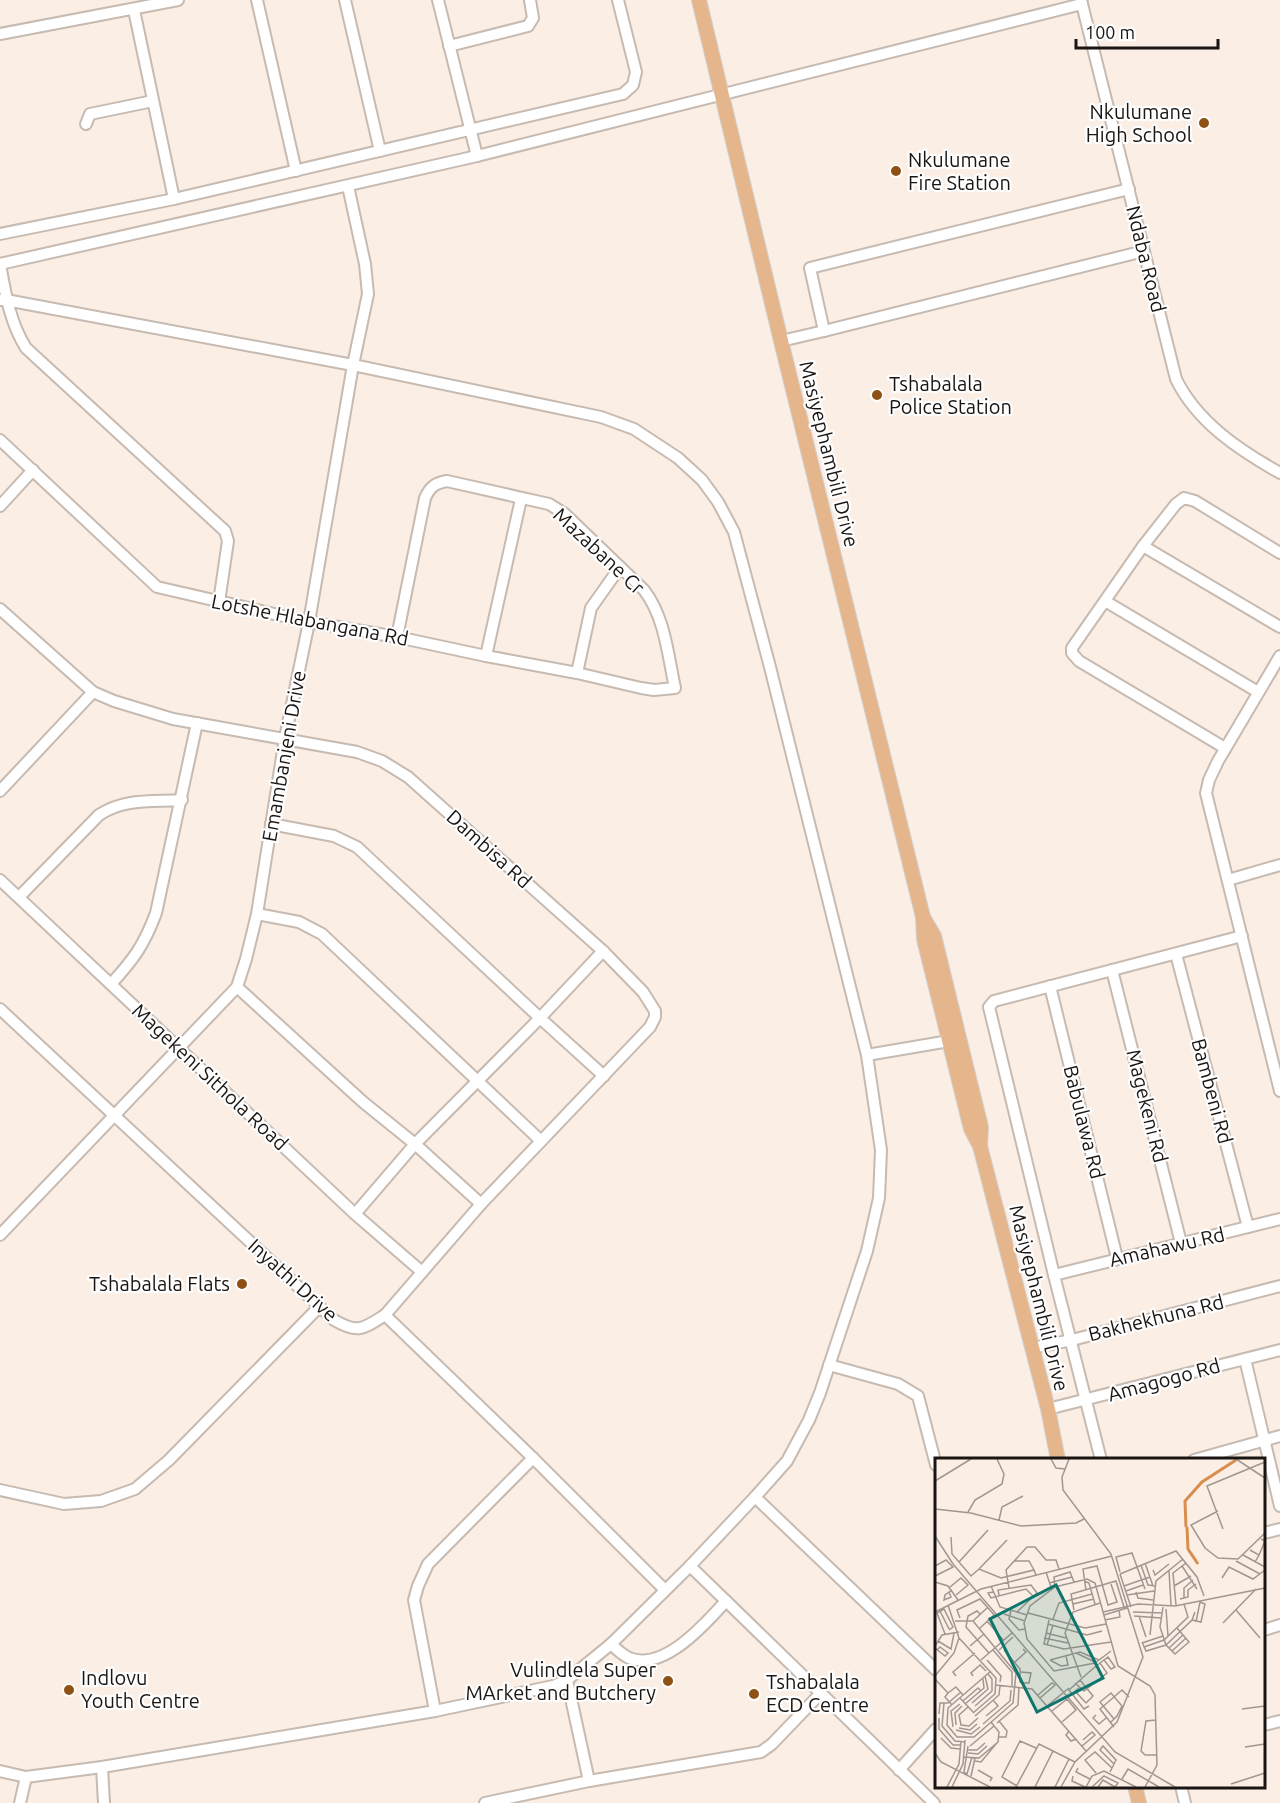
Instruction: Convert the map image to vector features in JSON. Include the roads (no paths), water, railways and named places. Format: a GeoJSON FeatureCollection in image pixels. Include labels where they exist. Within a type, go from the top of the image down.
{"type":"FeatureCollection","features":[{"type":"Feature","properties":{"kind":"main road","name":"Masiyephambili Drive"},"geometry":{"type":"LineString","coordinates":[[699,0],[923,917],[934,936],[955,1040],[981,1127],[980,1146],[1058,1458]]}},
{"type":"Feature","properties":{"kind":"main road"},"geometry":{"type":"LineString","coordinates":[[1135,1788],[1139,1803]]}},
{"type":"Feature","properties":{"kind":"street"},"geometry":{"type":"LineString","coordinates":[[0,34],[178,0]]}},
{"type":"Feature","properties":{"kind":"street"},"geometry":{"type":"LineString","coordinates":[[257,0],[296,171]]}},
{"type":"Feature","properties":{"kind":"street"},"geometry":{"type":"LineString","coordinates":[[345,0],[380,151]]}},
{"type":"Feature","properties":{"kind":"street"},"geometry":{"type":"LineString","coordinates":[[438,0],[477,156]]}},
{"type":"Feature","properties":{"kind":"street"},"geometry":{"type":"LineString","coordinates":[[449,46],[528,26],[533,18],[530,0]]}},
{"type":"Feature","properties":{"kind":"street"},"geometry":{"type":"LineString","coordinates":[[0,234],[174,199],[616,96],[629,90],[636,78],[618,0]]}},
{"type":"Feature","properties":{"kind":"street"},"geometry":{"type":"LineString","coordinates":[[219,602],[228,541],[225,531],[33,356],[21,340],[3,300],[0,264],[477,156],[1082,2]]}},
{"type":"Feature","properties":{"kind":"street","name":"Ndaba Road"},"geometry":{"type":"LineString","coordinates":[[1082,2],[1172,365],[1183,393],[1193,407],[1225,436],[1280,473]]}},
{"type":"Feature","properties":{"kind":"street"},"geometry":{"type":"LineString","coordinates":[[134,10],[174,199]]}},
{"type":"Feature","properties":{"kind":"street"},"geometry":{"type":"LineString","coordinates":[[86,124],[90,114],[153,101]]}},
{"type":"Feature","properties":{"kind":"street","name":"Emambanjeni Drive"},"geometry":{"type":"LineString","coordinates":[[0,1236],[237,987],[257,915],[285,738],[309,622],[353,365],[368,294],[365,264],[348,186]]}},
{"type":"Feature","properties":{"kind":"street"},"geometry":{"type":"LineString","coordinates":[[824,331],[810,268],[1129,189]]}},
{"type":"Feature","properties":{"kind":"street"},"geometry":{"type":"LineString","coordinates":[[781,341],[1144,251]]}},
{"type":"Feature","properties":{"kind":"street"},"geometry":{"type":"LineString","coordinates":[[0,1771],[26,1777],[102,1767],[435,1711],[538,1690],[567,1680],[611,1644],[690,1566],[755,1497],[786,1461],[798,1443],[820,1393],[867,1251],[879,1197],[881,1150],[867,1055],[770,667],[734,531],[707,486],[678,458],[634,429],[601,417],[353,365],[3,300]]}},
{"type":"Feature","properties":{"kind":"street","name":"Lotshe Hlabangana Rd"},"geometry":{"type":"LineString","coordinates":[[0,440],[152,583],[165,589],[309,622],[397,637],[641,688],[654,690],[675,688]]}},
{"type":"Feature","properties":{"kind":"street"},"geometry":{"type":"LineString","coordinates":[[0,506],[33,470]]}},
{"type":"Feature","properties":{"kind":"street","name":"Mazabane Cr"},"geometry":{"type":"LineString","coordinates":[[397,637],[428,490],[433,485],[447,481],[549,504],[557,508],[620,567],[652,602],[661,625],[675,688]]}},
{"type":"Feature","properties":{"kind":"street"},"geometry":{"type":"LineString","coordinates":[[1225,748],[1074,656],[1072,648],[1143,546],[1176,504],[1184,498],[1195,501],[1280,553]]}},
{"type":"Feature","properties":{"kind":"street"},"geometry":{"type":"LineString","coordinates":[[486,656],[521,499]]}},
{"type":"Feature","properties":{"kind":"street"},"geometry":{"type":"LineString","coordinates":[[1143,546],[1280,627]]}},
{"type":"Feature","properties":{"kind":"street"},"geometry":{"type":"LineString","coordinates":[[577,673],[591,608],[620,567]]}},
{"type":"Feature","properties":{"kind":"street"},"geometry":{"type":"LineString","coordinates":[[1105,601],[1258,692]]}},
{"type":"Feature","properties":{"kind":"street"},"geometry":{"type":"LineString","coordinates":[[0,609],[93,692],[0,791]]}},
{"type":"Feature","properties":{"kind":"street"},"geometry":{"type":"LineString","coordinates":[[1280,656],[1225,748],[1209,780],[1206,793],[1280,1091]]}},
{"type":"Feature","properties":{"kind":"street","name":"Dambisa Rd"},"geometry":{"type":"LineString","coordinates":[[93,692],[140,710],[197,723],[357,752],[393,766],[408,777],[603,951],[651,1002],[655,1017],[650,1027],[604,1076]]}},
{"type":"Feature","properties":{"kind":"street"},"geometry":{"type":"LineString","coordinates":[[111,984],[133,959],[150,931],[165,880],[197,723]]}},
{"type":"Feature","properties":{"kind":"street"},"geometry":{"type":"LineString","coordinates":[[19,897],[99,815],[112,806],[125,803],[182,800]]}},
{"type":"Feature","properties":{"kind":"street"},"geometry":{"type":"LineString","coordinates":[[271,824],[333,836],[357,847],[604,1076],[481,1204],[385,1315],[665,1590]]}},
{"type":"Feature","properties":{"kind":"street"},"geometry":{"type":"LineString","coordinates":[[1228,880],[1280,865]]}},
{"type":"Feature","properties":{"kind":"street","name":"Magekeni Sithola Road"},"geometry":{"type":"LineString","coordinates":[[0,880],[355,1214],[422,1272]]}},
{"type":"Feature","properties":{"kind":"street"},"geometry":{"type":"LineString","coordinates":[[257,915],[299,922],[322,934],[542,1141]]}},
{"type":"Feature","properties":{"kind":"street"},"geometry":{"type":"LineString","coordinates":[[1101,1458],[989,1007],[994,1001],[1242,936]]}},
{"type":"Feature","properties":{"kind":"street"},"geometry":{"type":"LineString","coordinates":[[355,1214],[415,1144],[603,951]]}},
{"type":"Feature","properties":{"kind":"street","name":"Bambeni Rd"},"geometry":{"type":"LineString","coordinates":[[1176,954],[1248,1227]]}},
{"type":"Feature","properties":{"kind":"street","name":"Magekeni Rd"},"geometry":{"type":"LineString","coordinates":[[1112,970],[1181,1243]]}},
{"type":"Feature","properties":{"kind":"street","name":"Babulawa Rd"},"geometry":{"type":"LineString","coordinates":[[1050,986],[1117,1258]]}},
{"type":"Feature","properties":{"kind":"street"},"geometry":{"type":"LineString","coordinates":[[237,987],[363,1102],[415,1144],[481,1204]]}},
{"type":"Feature","properties":{"kind":"street","name":"Inyathi Drive"},"geometry":{"type":"LineString","coordinates":[[0,1009],[319,1307],[349,1328],[363,1329],[385,1315]]}},
{"type":"Feature","properties":{"kind":"street"},"geometry":{"type":"LineString","coordinates":[[867,1055],[955,1040]]}},
{"type":"Feature","properties":{"kind":"street","name":"Amahawu Rd"},"geometry":{"type":"LineString","coordinates":[[1054,1275],[1280,1219]]}},
{"type":"Feature","properties":{"kind":"street","name":"Bakhekhuna Rd"},"geometry":{"type":"LineString","coordinates":[[1032,1348],[1072,1340],[1280,1286]]}},
{"type":"Feature","properties":{"kind":"street"},"geometry":{"type":"LineString","coordinates":[[0,1490],[64,1504],[101,1501],[135,1489],[169,1460],[319,1307]]}},
{"type":"Feature","properties":{"kind":"street","name":"Amagogo Rd"},"geometry":{"type":"LineString","coordinates":[[1047,1409],[1280,1350]]}},
{"type":"Feature","properties":{"kind":"street"},"geometry":{"type":"LineString","coordinates":[[1245,1359],[1280,1506]]}},
{"type":"Feature","properties":{"kind":"street"},"geometry":{"type":"LineString","coordinates":[[829,1365],[912,1390],[918,1396],[935,1461]]}},
{"type":"Feature","properties":{"kind":"street"},"geometry":{"type":"LineString","coordinates":[[1201,1458],[1280,1436]]}},
{"type":"Feature","properties":{"kind":"street"},"geometry":{"type":"LineString","coordinates":[[435,1711],[414,1600],[417,1586],[428,1564],[533,1458]]}},
{"type":"Feature","properties":{"kind":"street"},"geometry":{"type":"LineString","coordinates":[[755,1497],[935,1669]]}},
{"type":"Feature","properties":{"kind":"street"},"geometry":{"type":"LineString","coordinates":[[1265,1532],[1280,1528]]}},
{"type":"Feature","properties":{"kind":"street"},"geometry":{"type":"LineString","coordinates":[[690,1566],[934,1803]]}},
{"type":"Feature","properties":{"kind":"street"},"geometry":{"type":"LineString","coordinates":[[611,1644],[629,1658],[647,1659],[666,1654],[686,1642],[726,1601]]}},
{"type":"Feature","properties":{"kind":"street"},"geometry":{"type":"LineString","coordinates":[[1265,1629],[1280,1625]]}},
{"type":"Feature","properties":{"kind":"street"},"geometry":{"type":"LineString","coordinates":[[567,1680],[589,1781]]}},
{"type":"Feature","properties":{"kind":"street"},"geometry":{"type":"LineString","coordinates":[[485,1803],[532,1799],[589,1781],[761,1752],[772,1744],[820,1694]]}},
{"type":"Feature","properties":{"kind":"street"},"geometry":{"type":"LineString","coordinates":[[1265,1725],[1280,1721]]}},
{"type":"Feature","properties":{"kind":"street"},"geometry":{"type":"LineString","coordinates":[[899,1770],[935,1730]]}},
{"type":"Feature","properties":{"kind":"street"},"geometry":{"type":"LineString","coordinates":[[102,1767],[104,1803]]}},
{"type":"Feature","properties":{"kind":"street"},"geometry":{"type":"LineString","coordinates":[[20,1803],[26,1777]]}},
{"type":"Feature","properties":{"kind":"street"},"geometry":{"type":"LineString","coordinates":[[1181,1788],[1185,1803]]}},
{"type":"Feature","properties":{"kind":"place","name":"Nkulumane High School"},"geometry":{"type":"Point","coordinates":[1204,123]}},
{"type":"Feature","properties":{"kind":"place","name":"Nkulumane Fire Station"},"geometry":{"type":"Point","coordinates":[896,171]}},
{"type":"Feature","properties":{"kind":"place","name":"Tshabalala Police Station"},"geometry":{"type":"Point","coordinates":[877,395]}},
{"type":"Feature","properties":{"kind":"place","name":"Tshabalala Flats"},"geometry":{"type":"Point","coordinates":[242,1284]}},
{"type":"Feature","properties":{"kind":"place","name":"Vulindlela Super MArket and Butchery"},"geometry":{"type":"Point","coordinates":[668,1681]}},
{"type":"Feature","properties":{"kind":"place","name":"Indlovu Youth Centre"},"geometry":{"type":"Point","coordinates":[69,1690]}},
{"type":"Feature","properties":{"kind":"place","name":"Tshabalala ECD Centre"},"geometry":{"type":"Point","coordinates":[754,1694]}}]}
